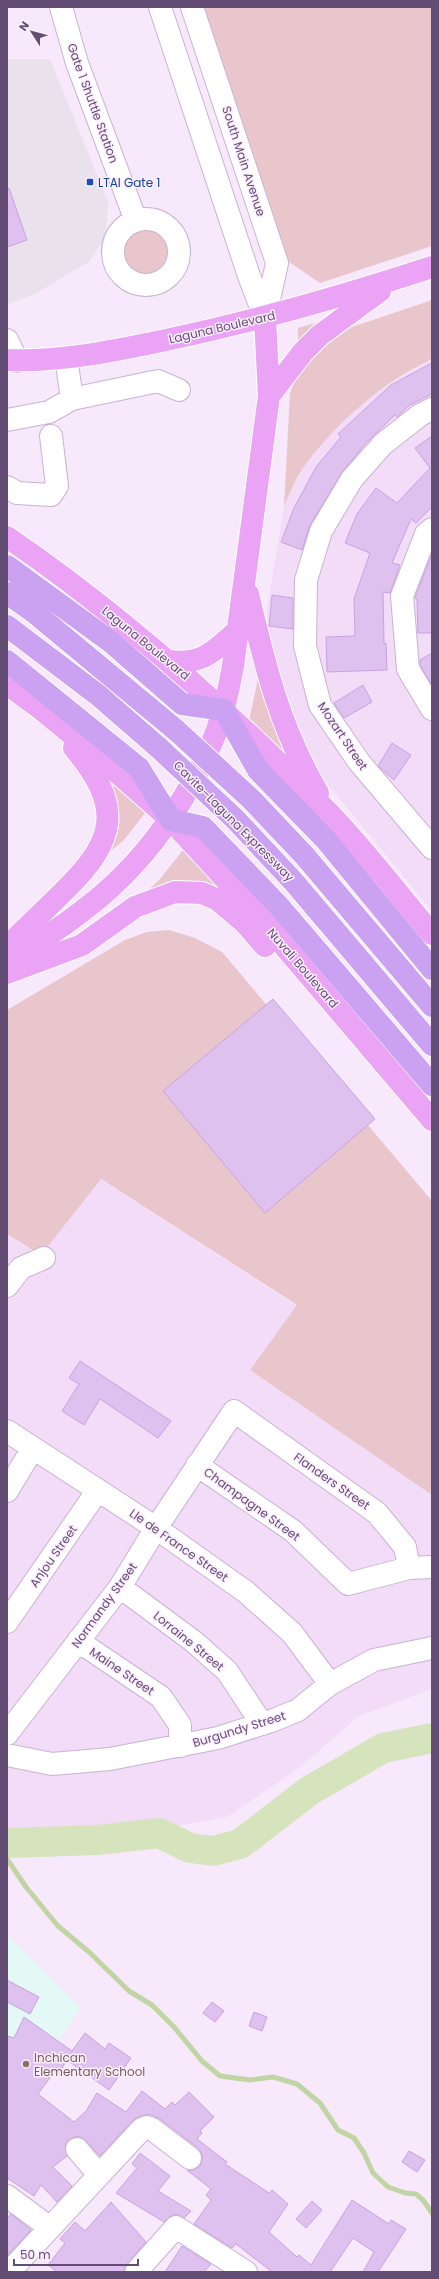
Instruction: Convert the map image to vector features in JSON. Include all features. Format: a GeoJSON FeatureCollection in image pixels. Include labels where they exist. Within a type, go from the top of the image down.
{"type":"FeatureCollection","features":[{"type":"Feature","properties":{"kind":"highway"},"geometry":{"type":"LineString","coordinates":[[7,566],[111,642],[182,704],[224,710],[258,770],[326,840],[432,969]]}},
{"type":"Feature","properties":{"kind":"highway","name":"Cavite–Laguna Expressway"},"geometry":{"type":"LineString","coordinates":[[7,594],[35,613],[177,730],[252,800],[304,855],[432,1006]]}},
{"type":"Feature","properties":{"kind":"highway","name":"Cavite–Laguna Expressway"},"geometry":{"type":"LineString","coordinates":[[7,626],[98,695],[159,748],[235,819],[293,880],[432,1045]]}},
{"type":"Feature","properties":{"kind":"highway"},"geometry":{"type":"LineString","coordinates":[[7,661],[139,768],[170,820],[203,827],[277,904],[432,1085]]}},
{"type":"Feature","properties":{"kind":"main road","name":"Laguna Boulevard"},"geometry":{"type":"LineString","coordinates":[[12,360],[66,358],[119,350],[266,318],[432,267]]}},
{"type":"Feature","properties":{"kind":"main road"},"geometry":{"type":"LineString","coordinates":[[268,396],[303,352],[320,335],[352,309],[399,278]]}},
{"type":"Feature","properties":{"kind":"main road"},"geometry":{"type":"LineString","coordinates":[[7,962],[61,927],[98,900],[137,862],[170,820],[202,763],[224,710],[245,584],[268,396],[266,318]]}},
{"type":"Feature","properties":{"kind":"main road","name":"Laguna Boulevard"},"geometry":{"type":"LineString","coordinates":[[7,537],[75,586],[170,661],[224,710]]}},
{"type":"Feature","properties":{"kind":"main road"},"geometry":{"type":"LineString","coordinates":[[245,584],[273,695],[283,724],[309,779],[329,813]]}},
{"type":"Feature","properties":{"kind":"main road"},"geometry":{"type":"LineString","coordinates":[[170,661],[185,663],[202,659],[214,651],[238,630]]}},
{"type":"Feature","properties":{"kind":"main road"},"geometry":{"type":"LineString","coordinates":[[7,684],[42,710],[170,820]]}},
{"type":"Feature","properties":{"kind":"main road"},"geometry":{"type":"LineString","coordinates":[[7,947],[87,868],[102,846],[107,822],[105,799],[97,780],[84,760],[42,710]]}},
{"type":"Feature","properties":{"kind":"main road"},"geometry":{"type":"LineString","coordinates":[[224,710],[329,813],[432,934]]}},
{"type":"Feature","properties":{"kind":"main road","name":"Nuvali Boulevard"},"geometry":{"type":"LineString","coordinates":[[170,820],[251,907],[432,1120]]}},
{"type":"Feature","properties":{"kind":"main road"},"geometry":{"type":"LineString","coordinates":[[7,972],[82,945],[135,907],[150,900],[175,892],[202,893],[225,904],[255,934],[293,978],[352,1025]]}},
{"type":"Feature","properties":{"kind":"street","name":"Gate 1 Shuttle Station"},"geometry":{"type":"LineString","coordinates":[[60,7],[77,63],[136,221]]}},
{"type":"Feature","properties":{"kind":"street"},"geometry":{"type":"LineString","coordinates":[[160,7],[249,276],[266,318]]}},
{"type":"Feature","properties":{"kind":"street","name":"South Main Avenue"},"geometry":{"type":"LineString","coordinates":[[192,7],[277,263],[266,318]]}},
{"type":"Feature","properties":{"kind":"street"},"geometry":{"type":"LineString","coordinates":[[7,340],[12,360]]}},
{"type":"Feature","properties":{"kind":"street"},"geometry":{"type":"LineString","coordinates":[[66,358],[72,399]]}},
{"type":"Feature","properties":{"kind":"street"},"geometry":{"type":"LineString","coordinates":[[7,420],[49,412],[72,399],[158,381],[179,390]]}},
{"type":"Feature","properties":{"kind":"street","name":"Mozart Street"},"geometry":{"type":"LineString","coordinates":[[432,409],[420,415],[378,450],[352,479],[321,531],[306,580],[305,646],[320,705],[359,762],[432,848]]}},
{"type":"Feature","properties":{"kind":"street"},"geometry":{"type":"LineString","coordinates":[[7,487],[17,493],[51,495],[57,486],[51,436]]}},
{"type":"Feature","properties":{"kind":"street"},"geometry":{"type":"LineString","coordinates":[[432,529],[426,534],[402,596],[408,669],[432,709]]}},
{"type":"Feature","properties":{"kind":"street"},"geometry":{"type":"LineString","coordinates":[[7,1286],[14,1263],[44,1258]]}},
{"type":"Feature","properties":{"kind":"street","name":"Normandy Street"},"geometry":{"type":"LineString","coordinates":[[7,1734],[120,1587],[156,1528],[234,1411]]}},
{"type":"Feature","properties":{"kind":"street","name":"Flanders Street"},"geometry":{"type":"LineString","coordinates":[[234,1411],[376,1513],[406,1547],[409,1568]]}},
{"type":"Feature","properties":{"kind":"street","name":"Lle de France Street"},"geometry":{"type":"LineString","coordinates":[[7,1431],[156,1528],[246,1592],[292,1633],[330,1684]]}},
{"type":"Feature","properties":{"kind":"street"},"geometry":{"type":"LineString","coordinates":[[7,1491],[34,1448]]}},
{"type":"Feature","properties":{"kind":"street","name":"Champagne Street"},"geometry":{"type":"LineString","coordinates":[[197,1465],[293,1531],[348,1584],[409,1568],[432,1567]]}},
{"type":"Feature","properties":{"kind":"street","name":"Anjou Street"},"geometry":{"type":"LineString","coordinates":[[7,1622],[98,1490]]}},
{"type":"Feature","properties":{"kind":"street","name":"Lorraine Street"},"geometry":{"type":"LineString","coordinates":[[120,1587],[193,1641],[227,1671],[262,1724]]}},
{"type":"Feature","properties":{"kind":"street","name":"Maine Street"},"geometry":{"type":"LineString","coordinates":[[78,1642],[161,1697],[180,1725],[180,1746]]}},
{"type":"Feature","properties":{"kind":"street","name":"Burgundy Street"},"geometry":{"type":"LineString","coordinates":[[7,1755],[52,1764],[110,1759],[218,1738],[262,1724],[298,1710],[330,1684],[374,1660],[432,1648]]}},
{"type":"Feature","properties":{"kind":"street"},"geometry":{"type":"LineString","coordinates":[[9,2272],[98,2174],[142,2129],[147,2127],[152,2129],[190,2158]]}},
{"type":"Feature","properties":{"kind":"street"},"geometry":{"type":"LineString","coordinates":[[77,2149],[98,2174]]}},
{"type":"Feature","properties":{"kind":"street"},"geometry":{"type":"LineString","coordinates":[[7,2196],[50,2227]]}},
{"type":"Feature","properties":{"kind":"street"},"geometry":{"type":"LineString","coordinates":[[136,2272],[176,2227],[246,2272]]}},
{"type":"Feature","properties":{"kind":"shaded area"},"geometry":{"type":"Polygon","coordinates":[[[200,7],[432,7],[432,246],[320,283],[286,260],[200,7]]]}},
{"type":"Feature","properties":{"kind":"shaded area"},"geometry":{"type":"Polygon","coordinates":[[[7,59],[50,59],[108,202],[106,234],[90,261],[33,295],[7,304],[7,59]]]}},
{"type":"Feature","properties":{"kind":"shaded area"},"geometry":{"type":"Polygon","coordinates":[[[145,227],[154,229],[165,238],[170,252],[168,261],[159,272],[145,277],[136,275],[125,266],[120,252],[122,243],[131,232],[145,227]]]}},
{"type":"Feature","properties":{"kind":"shaded area"},"geometry":{"type":"Polygon","coordinates":[[[432,300],[432,359],[413,369],[377,392],[345,420],[316,451],[300,472],[284,506],[290,393],[299,371],[317,348],[343,330],[432,300]]]}},
{"type":"Feature","properties":{"kind":"shaded area"},"geometry":{"type":"Polygon","coordinates":[[[319,322],[298,350],[298,328],[319,322]]]}},
{"type":"Feature","properties":{"kind":"shaded area"},"geometry":{"type":"Polygon","coordinates":[[[432,359],[432,911],[328,785],[288,718],[268,646],[267,609],[284,506],[302,469],[332,432],[362,404],[395,380],[432,359]]]}},
{"type":"Feature","properties":{"kind":"shaded area"},"geometry":{"type":"Polygon","coordinates":[[[261,665],[296,767],[249,721],[261,665]]]}},
{"type":"Feature","properties":{"kind":"shaded area"},"geometry":{"type":"Polygon","coordinates":[[[101,773],[145,813],[124,840],[107,854],[101,773]]]}},
{"type":"Feature","properties":{"kind":"shaded area"},"geometry":{"type":"Polygon","coordinates":[[[183,850],[235,903],[142,896],[160,879],[183,850]]]}},
{"type":"Feature","properties":{"kind":"shaded area"},"geometry":{"type":"Polygon","coordinates":[[[169,930],[195,938],[222,952],[432,1201],[432,1495],[250,1370],[297,1305],[101,1179],[41,1255],[7,1234],[7,1010],[125,940],[147,932],[169,930]]]}},
{"type":"Feature","properties":{"kind":"shaded area"},"geometry":{"type":"Polygon","coordinates":[[[100,1179],[297,1306],[250,1370],[432,1495],[432,1689],[359,1716],[299,1768],[227,1817],[122,1836],[17,1837],[7,1832],[7,1234],[41,1255],[100,1179]]]}},
{"type":"Feature","properties":{"kind":"shaded area","name":"Inchican Elementary School"},"geometry":{"type":"Polygon","coordinates":[[[7,1934],[81,2008],[7,2119],[7,1934]]]}},
{"type":"Feature","properties":{"kind":"building"},"geometry":{"type":"Polygon","coordinates":[[[9,188],[27,240],[7,247],[7,189],[9,188]]]}},
{"type":"Feature","properties":{"kind":"building"},"geometry":{"type":"Polygon","coordinates":[[[432,363],[432,394],[410,405],[397,417],[395,415],[366,443],[343,471],[310,525],[302,550],[281,542],[294,508],[316,467],[341,437],[338,434],[391,385],[432,363]]]}},
{"type":"Feature","properties":{"kind":"building"},"geometry":{"type":"Polygon","coordinates":[[[432,436],[432,507],[416,523],[411,519],[392,563],[400,565],[390,593],[383,592],[384,644],[386,643],[387,670],[327,672],[326,637],[355,636],[354,599],[370,553],[345,543],[357,514],[376,488],[397,503],[430,468],[415,448],[432,436]]]}},
{"type":"Feature","properties":{"kind":"building"},"geometry":{"type":"Polygon","coordinates":[[[432,553],[432,633],[418,633],[417,600],[415,598],[432,553]]]}},
{"type":"Feature","properties":{"kind":"building"},"geometry":{"type":"Polygon","coordinates":[[[272,595],[293,598],[293,629],[269,626],[272,595]]]}},
{"type":"Feature","properties":{"kind":"building"},"geometry":{"type":"Polygon","coordinates":[[[432,653],[432,685],[420,665],[420,660],[432,653]]]}},
{"type":"Feature","properties":{"kind":"building"},"geometry":{"type":"Polygon","coordinates":[[[363,685],[372,702],[344,718],[334,703],[363,685]]]}},
{"type":"Feature","properties":{"kind":"building"},"geometry":{"type":"Polygon","coordinates":[[[392,743],[411,755],[394,780],[378,766],[392,743]]]}},
{"type":"Feature","properties":{"kind":"building"},"geometry":{"type":"Polygon","coordinates":[[[273,999],[375,1119],[265,1213],[163,1091],[273,999]]]}},
{"type":"Feature","properties":{"kind":"building"},"geometry":{"type":"Polygon","coordinates":[[[80,1361],[171,1421],[158,1438],[100,1399],[84,1425],[62,1411],[79,1384],[69,1378],[80,1361]]]}},
{"type":"Feature","properties":{"kind":"building"},"geometry":{"type":"Polygon","coordinates":[[[7,1980],[39,1997],[30,2014],[7,2002],[7,1980]]]}},
{"type":"Feature","properties":{"kind":"building"},"geometry":{"type":"Polygon","coordinates":[[[212,2002],[224,2011],[215,2022],[203,2013],[212,2002]]]}},
{"type":"Feature","properties":{"kind":"building"},"geometry":{"type":"Polygon","coordinates":[[[254,2012],[267,2017],[262,2031],[249,2026],[254,2012]]]}},
{"type":"Feature","properties":{"kind":"building"},"geometry":{"type":"Polygon","coordinates":[[[24,2017],[72,2051],[85,2033],[105,2049],[109,2043],[131,2058],[109,2090],[67,2060],[59,2073],[55,2071],[38,2094],[74,2122],[86,2111],[97,2093],[126,2112],[142,2091],[165,2109],[172,2102],[175,2105],[189,2092],[214,2117],[200,2131],[202,2133],[197,2139],[227,2162],[225,2164],[269,2193],[272,2190],[288,2204],[269,2232],[297,2257],[299,2255],[311,2265],[352,2200],[389,2224],[391,2220],[406,2229],[378,2272],[363,2272],[374,2252],[353,2238],[330,2272],[272,2272],[236,2244],[232,2248],[194,2224],[211,2200],[206,2195],[211,2189],[187,2170],[194,2170],[200,2166],[202,2154],[198,2148],[160,2119],[152,2115],[142,2115],[133,2120],[100,2156],[82,2137],[75,2137],[69,2140],[65,2145],[67,2156],[53,2167],[72,2186],[57,2202],[41,2185],[34,2196],[7,2178],[7,2036],[14,2038],[24,2017]]]}},
{"type":"Feature","properties":{"kind":"building"},"geometry":{"type":"Polygon","coordinates":[[[409,2151],[425,2160],[417,2172],[402,2162],[409,2151]]]}},
{"type":"Feature","properties":{"kind":"building"},"geometry":{"type":"Polygon","coordinates":[[[140,2153],[170,2176],[158,2191],[191,2211],[184,2218],[178,2215],[172,2215],[164,2222],[116,2193],[137,2168],[132,2164],[140,2153]]]}},
{"type":"Feature","properties":{"kind":"building"},"geometry":{"type":"Polygon","coordinates":[[[312,2201],[322,2210],[306,2228],[296,2219],[312,2201]]]}},
{"type":"Feature","properties":{"kind":"building"},"geometry":{"type":"Polygon","coordinates":[[[111,2202],[146,2242],[127,2264],[124,2272],[57,2272],[48,2265],[65,2243],[60,2239],[75,2222],[85,2231],[111,2202]]]}},
{"type":"Feature","properties":{"kind":"building"},"geometry":{"type":"Polygon","coordinates":[[[11,2214],[31,2230],[7,2256],[7,2218],[11,2214]]]}},
{"type":"Feature","properties":{"kind":"building"},"geometry":{"type":"Polygon","coordinates":[[[182,2246],[211,2264],[204,2272],[165,2272],[182,2246]]]}},
{"type":"Feature","properties":{"kind":"waterway"},"geometry":{"type":"LineString","coordinates":[[7,1843],[98,1840],[159,1833],[190,1848],[213,1851],[240,1844],[309,1791],[383,1748],[432,1738]]}},
{"type":"Feature","properties":{"kind":"waterway"},"geometry":{"type":"LineString","coordinates":[[7,1859],[26,1887],[58,1926],[89,1952],[129,1991],[152,2005],[174,2027],[202,2061],[220,2076],[250,2080],[273,2077],[297,2084],[320,2103],[338,2130],[354,2138],[364,2153],[373,2173],[388,2187],[405,2193],[416,2194],[423,2200],[432,2213]]}},
{"type":"Feature","properties":{"kind":"place","name":"LTAI Gate 1"},"geometry":{"type":"Point","coordinates":[90,182]}},
{"type":"Feature","properties":{"kind":"place","name":"Inchican Elementary School"},"geometry":{"type":"Point","coordinates":[26,2064]}}]}
